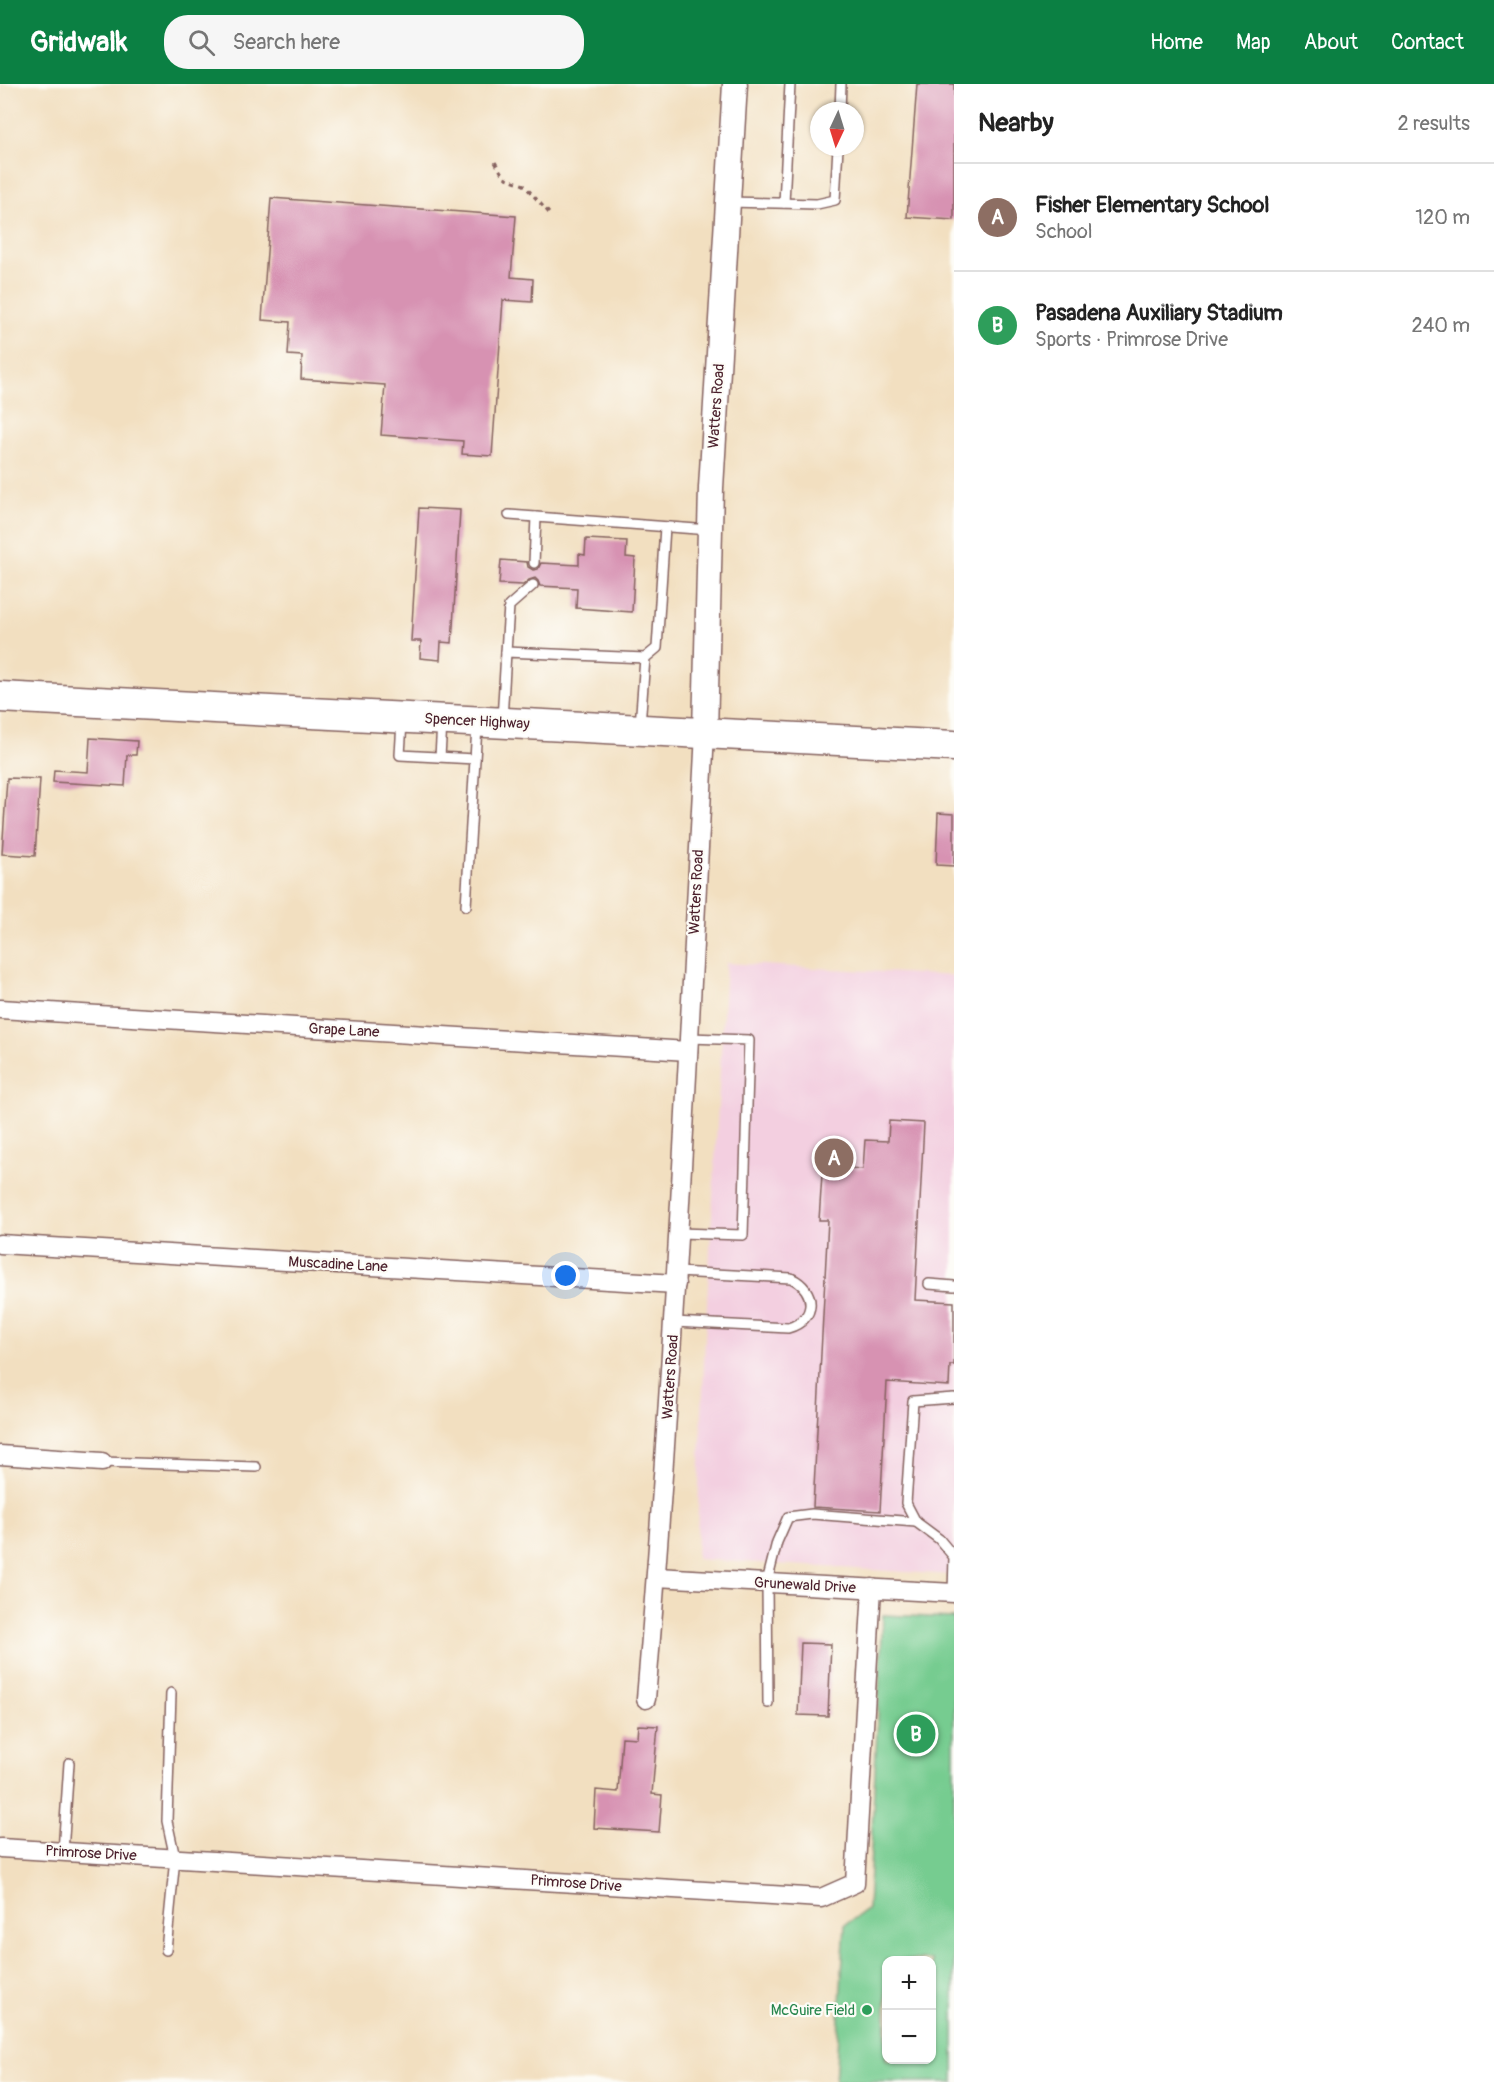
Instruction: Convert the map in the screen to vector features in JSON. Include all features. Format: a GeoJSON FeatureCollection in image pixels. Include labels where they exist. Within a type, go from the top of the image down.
{"type":"FeatureCollection","features":[{"type":"Feature","properties":{"kind":"main road","name":"Spencer Highway"},"geometry":{"type":"LineString","coordinates":[[0,698],[954,746]]}},
{"type":"Feature","properties":{"kind":"street","name":"Watters Road"},"geometry":{"type":"LineString","coordinates":[[646,1699],[657,1577],[677,1278],[705,733],[710,530],[735,84]]}},
{"type":"Feature","properties":{"kind":"street","name":"Grape Lane"},"geometry":{"type":"LineString","coordinates":[[0,1009],[688,1044]]}},
{"type":"Feature","properties":{"kind":"street","name":"Muscadine Lane"},"geometry":{"type":"LineString","coordinates":[[0,1244],[677,1278]]}},
{"type":"Feature","properties":{"kind":"street"},"geometry":{"type":"LineString","coordinates":[[0,1455],[102,1462]]}},
{"type":"Feature","properties":{"kind":"street","name":"Grunewald Drive"},"geometry":{"type":"LineString","coordinates":[[657,1577],[953,1593]]}},
{"type":"Feature","properties":{"kind":"street","name":"Primrose Drive"},"geometry":{"type":"LineString","coordinates":[[0,1848],[821,1898],[855,1882],[872,1588]]}},
{"type":"Feature","properties":{"kind":"lane"},"geometry":{"type":"LineString","coordinates":[[784,203],[790,84]]}},
{"type":"Feature","properties":{"kind":"lane"},"geometry":{"type":"LineString","coordinates":[[840,102],[841,84]]}},
{"type":"Feature","properties":{"kind":"lane"},"geometry":{"type":"LineString","coordinates":[[728,202],[817,204],[835,200],[837,156]]}},
{"type":"Feature","properties":{"kind":"lane"},"geometry":{"type":"LineString","coordinates":[[509,515],[710,530]]}},
{"type":"Feature","properties":{"kind":"lane"},"geometry":{"type":"LineString","coordinates":[[534,562],[536,517]]}},
{"type":"Feature","properties":{"kind":"lane"},"geometry":{"type":"LineString","coordinates":[[506,652],[645,658],[657,648],[665,527]]}},
{"type":"Feature","properties":{"kind":"lane"},"geometry":{"type":"LineString","coordinates":[[466,906],[475,759],[489,722],[506,652],[509,606],[533,585]]}},
{"type":"Feature","properties":{"kind":"lane"},"geometry":{"type":"LineString","coordinates":[[640,730],[645,658]]}},
{"type":"Feature","properties":{"kind":"lane"},"geometry":{"type":"LineString","coordinates":[[402,717],[400,755],[475,759]]}},
{"type":"Feature","properties":{"kind":"lane"},"geometry":{"type":"LineString","coordinates":[[440,757],[442,720]]}},
{"type":"Feature","properties":{"kind":"lane"},"geometry":{"type":"LineString","coordinates":[[679,1233],[743,1235],[749,1040],[688,1044]]}},
{"type":"Feature","properties":{"kind":"lane"},"geometry":{"type":"LineString","coordinates":[[674,1322],[788,1328],[802,1322],[810,1308],[808,1293],[798,1281],[791,1278],[677,1278]]}},
{"type":"Feature","properties":{"kind":"lane"},"geometry":{"type":"LineString","coordinates":[[929,1284],[954,1286]]}},
{"type":"Feature","properties":{"kind":"lane"},"geometry":{"type":"LineString","coordinates":[[954,1398],[913,1401],[906,1503],[916,1522],[939,1539],[954,1557]]}},
{"type":"Feature","properties":{"kind":"lane"},"geometry":{"type":"LineString","coordinates":[[102,1462],[256,1467]]}},
{"type":"Feature","properties":{"kind":"lane"},"geometry":{"type":"LineString","coordinates":[[768,1703],[767,1582],[777,1542],[788,1517],[812,1514],[916,1522]]}},
{"type":"Feature","properties":{"kind":"lane"},"geometry":{"type":"LineString","coordinates":[[953,1593],[954,1551]]}},
{"type":"Feature","properties":{"kind":"lane"},"geometry":{"type":"LineString","coordinates":[[166,1950],[175,1858],[167,1821],[171,1693]]}},
{"type":"Feature","properties":{"kind":"lane"},"geometry":{"type":"LineString","coordinates":[[63,1852],[69,1762]]}},
{"type":"Feature","properties":{"kind":"path"},"geometry":{"type":"LineString","coordinates":[[495,162],[504,177],[524,185],[549,213]]}},
{"type":"Feature","properties":{"kind":"shaded area"},"geometry":{"type":"Polygon","coordinates":[[[726,963],[954,976],[954,1575],[696,1559],[705,1340],[726,963]]]}},
{"type":"Feature","properties":{"kind":"green space"},"geometry":{"type":"Polygon","coordinates":[[[883,1615],[954,1618],[954,2082],[835,2082],[845,1925],[868,1909],[883,1615]]]}},
{"type":"Feature","properties":{"kind":"building"},"geometry":{"type":"Polygon","coordinates":[[[917,84],[954,84],[954,220],[907,217],[917,84]]]}},
{"type":"Feature","properties":{"kind":"building"},"geometry":{"type":"Polygon","coordinates":[[[271,198],[516,216],[511,277],[533,279],[532,302],[503,300],[492,456],[462,454],[463,441],[381,435],[385,385],[301,379],[302,356],[288,355],[290,322],[262,320],[271,198]]]}},
{"type":"Feature","properties":{"kind":"building"},"geometry":{"type":"Polygon","coordinates":[[[419,508],[460,510],[452,643],[441,642],[440,660],[420,658],[421,641],[411,641],[419,508]]]}},
{"type":"Feature","properties":{"kind":"building"},"geometry":{"type":"Polygon","coordinates":[[[586,539],[627,541],[626,557],[635,558],[632,612],[576,608],[577,588],[540,586],[535,578],[523,585],[499,584],[501,560],[527,562],[528,567],[533,570],[538,569],[541,563],[579,565],[579,554],[585,555],[586,539]]]}},
{"type":"Feature","properties":{"kind":"building"},"geometry":{"type":"Polygon","coordinates":[[[90,738],[137,741],[136,755],[127,755],[125,786],[53,782],[54,770],[88,772],[90,738]]]}},
{"type":"Feature","properties":{"kind":"building"},"geometry":{"type":"Polygon","coordinates":[[[7,778],[40,779],[35,856],[2,854],[7,778]]]}},
{"type":"Feature","properties":{"kind":"building"},"geometry":{"type":"Polygon","coordinates":[[[938,813],[954,814],[954,866],[936,865],[938,813]]]}},
{"type":"Feature","properties":{"kind":"building"},"geometry":{"type":"Polygon","coordinates":[[[889,1121],[924,1123],[915,1300],[954,1302],[954,1365],[950,1365],[949,1386],[887,1382],[880,1511],[813,1507],[828,1220],[819,1220],[822,1175],[831,1175],[831,1167],[863,1169],[865,1140],[888,1141],[889,1121]]]}},
{"type":"Feature","properties":{"kind":"building"},"geometry":{"type":"Polygon","coordinates":[[[801,1643],[831,1644],[828,1716],[798,1715],[801,1643]]]}},
{"type":"Feature","properties":{"kind":"building"},"geometry":{"type":"Polygon","coordinates":[[[638,1725],[658,1726],[652,1794],[662,1795],[659,1832],[594,1828],[596,1790],[618,1792],[622,1737],[637,1738],[638,1725]]]}},
{"type":"Feature","properties":{"kind":"place","name":"Fisher Elementary School"},"geometry":{"type":"Point","coordinates":[834,1158]}},
{"type":"Feature","properties":{"kind":"place","name":"Pasadena Auxiliary Stadium"},"geometry":{"type":"Point","coordinates":[916,1734]}},
{"type":"Feature","properties":{"kind":"place","name":"McGuire Field"},"geometry":{"type":"Point","coordinates":[867,2010]}}]}
